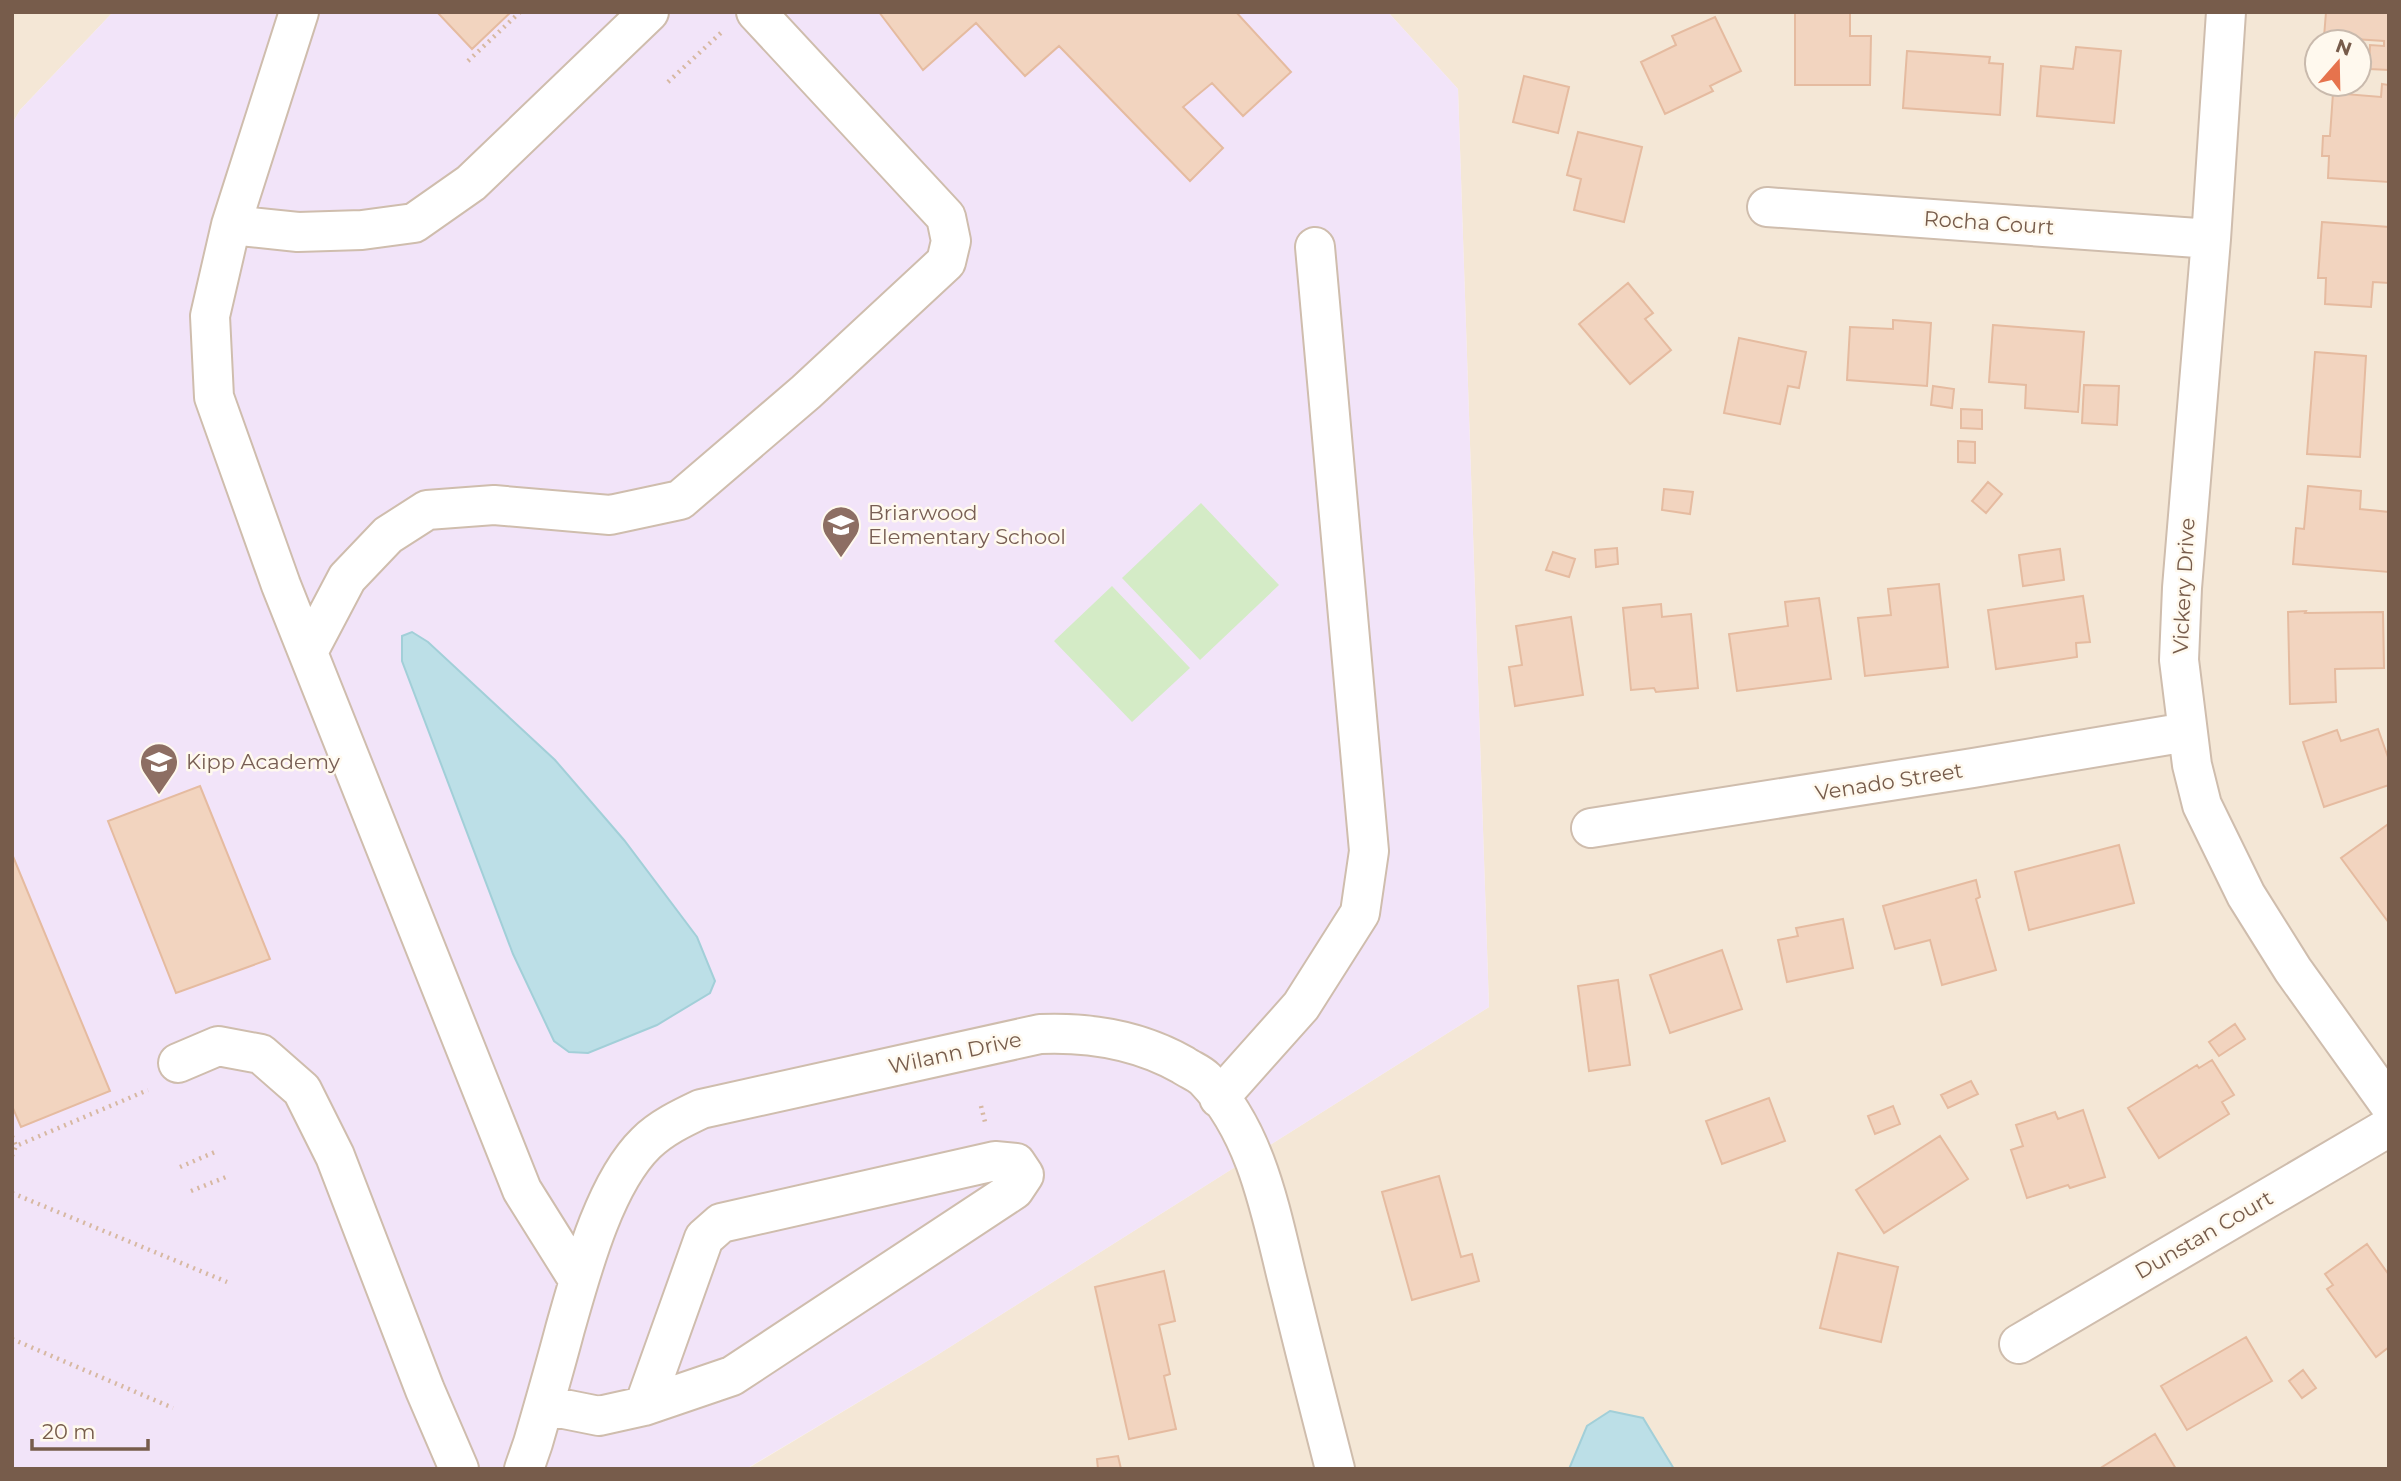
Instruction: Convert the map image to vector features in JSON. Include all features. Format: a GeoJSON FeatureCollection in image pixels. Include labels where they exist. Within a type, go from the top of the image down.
{"type":"FeatureCollection","features":[{"type":"Feature","properties":{"kind":"street"},"geometry":{"type":"LineString","coordinates":[[299,12],[231,225],[210,316],[214,397],[281,585],[522,1190],[579,1281]]}},
{"type":"Feature","properties":{"kind":"street"},"geometry":{"type":"LineString","coordinates":[[231,225],[311,231],[362,230],[414,223],[471,183],[649,12]]}},
{"type":"Feature","properties":{"kind":"street","name":"Vickery Drive"},"geometry":{"type":"LineString","coordinates":[[2226,12],[2211,239],[2182,588],[2179,660],[2187,732],[2202,806],[2246,895],[2293,970],[2389,1104]]}},
{"type":"Feature","properties":{"kind":"street"},"geometry":{"type":"LineString","coordinates":[[308,652],[347,578],[388,535],[427,510],[494,505],[610,515],[680,500],[806,392],[946,262],[951,241],[946,217],[744,17]]}},
{"type":"Feature","properties":{"kind":"street","name":"Rocha Court"},"geometry":{"type":"LineString","coordinates":[[1767,206],[2211,239]]}},
{"type":"Feature","properties":{"kind":"street"},"geometry":{"type":"LineString","coordinates":[[1219,1098],[1301,1006],[1360,913],[1369,851],[1315,247]]}},
{"type":"Feature","properties":{"kind":"street","name":"Venado Street"},"geometry":{"type":"LineString","coordinates":[[1591,828],[2187,732]]}},
{"type":"Feature","properties":{"kind":"street","name":"Wilann Drive"},"geometry":{"type":"LineString","coordinates":[[524,1469],[579,1281],[601,1216],[624,1172],[646,1142],[677,1120],[701,1109],[1040,1034],[1068,1033],[1105,1037],[1163,1054],[1204,1078],[1231,1113],[1248,1145],[1265,1192],[1335,1469]]}},
{"type":"Feature","properties":{"kind":"street"},"geometry":{"type":"LineString","coordinates":[[177,1063],[218,1046],[261,1054],[302,1090],[335,1156],[425,1390],[459,1469]]}},
{"type":"Feature","properties":{"kind":"street","name":"Dunstan Court"},"geometry":{"type":"LineString","coordinates":[[2018,1344],[2389,1127]]}},
{"type":"Feature","properties":{"kind":"street"},"geometry":{"type":"LineString","coordinates":[[544,1405],[599,1416],[644,1406],[732,1376],[1014,1190],[1024,1175],[1016,1163],[995,1161],[721,1223],[704,1238],[644,1406]]}},
{"type":"Feature","properties":{"kind":"path"},"geometry":{"type":"LineString","coordinates":[[468,61],[520,12]]}},
{"type":"Feature","properties":{"kind":"path"},"geometry":{"type":"LineString","coordinates":[[668,82],[744,17]]}},
{"type":"Feature","properties":{"kind":"path"},"geometry":{"type":"LineString","coordinates":[[16,1146],[148,1090]]}},
{"type":"Feature","properties":{"kind":"path"},"geometry":{"type":"LineString","coordinates":[[12,1136],[16,1146],[12,1156]]}},
{"type":"Feature","properties":{"kind":"path"},"geometry":{"type":"LineString","coordinates":[[180,1167],[215,1152]]}},
{"type":"Feature","properties":{"kind":"path"},"geometry":{"type":"LineString","coordinates":[[191,1191],[226,1177]]}},
{"type":"Feature","properties":{"kind":"path"},"geometry":{"type":"LineString","coordinates":[[12,1193],[227,1282]]}},
{"type":"Feature","properties":{"kind":"path"},"geometry":{"type":"LineString","coordinates":[[12,1339],[173,1408]]}},
{"type":"Feature","properties":{"kind":"shaded area"},"geometry":{"type":"Polygon","coordinates":[[[12,12],[113,12],[20,110],[12,124],[12,12]]]}},
{"type":"Feature","properties":{"kind":"shaded area","name":"Briarwood Elementary School"},"geometry":{"type":"Polygon","coordinates":[[[113,12],[1388,12],[1458,89],[1489,1007],[934,1357],[746,1469],[12,1469],[12,124],[20,110],[113,12]]]}},
{"type":"Feature","properties":{"kind":"shaded area"},"geometry":{"type":"Polygon","coordinates":[[[1388,12],[2389,12],[2389,1469],[747,1469],[934,1357],[1489,1007],[1458,89],[1388,12]]]}},
{"type":"Feature","properties":{"kind":"green space"},"geometry":{"type":"Polygon","coordinates":[[[1201,503],[1279,585],[1200,660],[1122,578],[1201,503]]]}},
{"type":"Feature","properties":{"kind":"green space"},"geometry":{"type":"Polygon","coordinates":[[[1112,586],[1190,668],[1132,722],[1054,641],[1112,586]]]}},
{"type":"Feature","properties":{"kind":"water"},"geometry":{"type":"Polygon","coordinates":[[[412,632],[428,642],[555,760],[624,840],[697,937],[715,981],[710,993],[657,1025],[588,1053],[569,1052],[554,1041],[513,954],[402,661],[402,636],[412,632]]]}},
{"type":"Feature","properties":{"kind":"water"},"geometry":{"type":"Polygon","coordinates":[[[1610,1411],[1643,1418],[1674,1469],[1569,1469],[1587,1426],[1610,1411]]]}},
{"type":"Feature","properties":{"kind":"building"},"geometry":{"type":"Polygon","coordinates":[[[437,12],[511,12],[472,49],[437,12]]]}},
{"type":"Feature","properties":{"kind":"building"},"geometry":{"type":"Polygon","coordinates":[[[879,12],[1236,12],[1291,72],[1243,116],[1212,83],[1183,107],[1223,148],[1190,181],[1059,46],[1025,76],[976,23],[923,70],[879,12]]]}},
{"type":"Feature","properties":{"kind":"building"},"geometry":{"type":"Polygon","coordinates":[[[1795,12],[1850,12],[1850,36],[1871,36],[1870,85],[1795,85],[1795,12]]]}},
{"type":"Feature","properties":{"kind":"building"},"geometry":{"type":"Polygon","coordinates":[[[2326,12],[2389,12],[2389,70],[2373,69],[2373,45],[2384,46],[2384,41],[2373,40],[2373,28],[2325,28],[2326,12]]]}},
{"type":"Feature","properties":{"kind":"building"},"geometry":{"type":"Polygon","coordinates":[[[1715,17],[1741,71],[1710,86],[1713,91],[1665,114],[1641,62],[1676,45],[1672,36],[1715,17]]]}},
{"type":"Feature","properties":{"kind":"building"},"geometry":{"type":"Polygon","coordinates":[[[2076,47],[2121,51],[2114,123],[2037,116],[2041,66],[2073,69],[2076,47]]]}},
{"type":"Feature","properties":{"kind":"building"},"geometry":{"type":"Polygon","coordinates":[[[1907,51],[1990,57],[1989,63],[2003,64],[2000,115],[1903,108],[1907,51]]]}},
{"type":"Feature","properties":{"kind":"building"},"geometry":{"type":"Polygon","coordinates":[[[1524,76],[1569,87],[1558,133],[1513,122],[1524,76]]]}},
{"type":"Feature","properties":{"kind":"building"},"geometry":{"type":"Polygon","coordinates":[[[2382,84],[2389,85],[2389,182],[2328,178],[2329,156],[2322,156],[2323,136],[2330,136],[2333,98],[2381,97],[2382,84]]]}},
{"type":"Feature","properties":{"kind":"building"},"geometry":{"type":"Polygon","coordinates":[[[1578,132],[1642,147],[1624,222],[1574,210],[1581,179],[1567,175],[1578,132]]]}},
{"type":"Feature","properties":{"kind":"building"},"geometry":{"type":"Polygon","coordinates":[[[2322,222],[2389,227],[2389,283],[2373,282],[2371,307],[2325,304],[2326,278],[2318,278],[2322,222]]]}},
{"type":"Feature","properties":{"kind":"building"},"geometry":{"type":"Polygon","coordinates":[[[1628,283],[1653,313],[1645,319],[1671,350],[1630,384],[1579,324],[1628,283]]]}},
{"type":"Feature","properties":{"kind":"building"},"geometry":{"type":"Polygon","coordinates":[[[1893,320],[1931,323],[1927,386],[1847,380],[1850,327],[1893,329],[1893,320]]]}},
{"type":"Feature","properties":{"kind":"building"},"geometry":{"type":"Polygon","coordinates":[[[1993,325],[2084,332],[2078,412],[2025,408],[2026,385],[1989,382],[1993,325]]]}},
{"type":"Feature","properties":{"kind":"building"},"geometry":{"type":"Polygon","coordinates":[[[1739,338],[1806,352],[1799,388],[1788,386],[1780,424],[1724,413],[1739,338]]]}},
{"type":"Feature","properties":{"kind":"building"},"geometry":{"type":"Polygon","coordinates":[[[2315,352],[2366,356],[2360,457],[2307,454],[2315,352]]]}},
{"type":"Feature","properties":{"kind":"building"},"geometry":{"type":"Polygon","coordinates":[[[2084,385],[2119,386],[2117,425],[2082,423],[2084,385]]]}},
{"type":"Feature","properties":{"kind":"building"},"geometry":{"type":"Polygon","coordinates":[[[1933,386],[1954,389],[1952,408],[1931,405],[1933,386]]]}},
{"type":"Feature","properties":{"kind":"building"},"geometry":{"type":"Polygon","coordinates":[[[1961,409],[1982,410],[1982,429],[1961,428],[1961,409]]]}},
{"type":"Feature","properties":{"kind":"building"},"geometry":{"type":"Polygon","coordinates":[[[1958,441],[1975,442],[1975,463],[1958,462],[1958,441]]]}},
{"type":"Feature","properties":{"kind":"building"},"geometry":{"type":"Polygon","coordinates":[[[1988,482],[2002,494],[1986,513],[1972,501],[1988,482]]]}},
{"type":"Feature","properties":{"kind":"building"},"geometry":{"type":"Polygon","coordinates":[[[2308,486],[2361,491],[2360,509],[2389,512],[2389,572],[2293,564],[2296,528],[2304,529],[2308,486]]]}},
{"type":"Feature","properties":{"kind":"building"},"geometry":{"type":"Polygon","coordinates":[[[1664,489],[1693,492],[1690,514],[1662,510],[1664,489]]]}},
{"type":"Feature","properties":{"kind":"building"},"geometry":{"type":"Polygon","coordinates":[[[1617,548],[1618,564],[1596,567],[1595,550],[1617,548]]]}},
{"type":"Feature","properties":{"kind":"building"},"geometry":{"type":"Polygon","coordinates":[[[2060,549],[2064,580],[2023,586],[2019,555],[2060,549]]]}},
{"type":"Feature","properties":{"kind":"building"},"geometry":{"type":"Polygon","coordinates":[[[1553,552],[1575,559],[1569,577],[1546,570],[1553,552]]]}},
{"type":"Feature","properties":{"kind":"building"},"geometry":{"type":"Polygon","coordinates":[[[1939,584],[1948,667],[1865,676],[1858,618],[1891,615],[1888,589],[1939,584]]]}},
{"type":"Feature","properties":{"kind":"building"},"geometry":{"type":"Polygon","coordinates":[[[2083,596],[2090,642],[2076,643],[2077,657],[1996,669],[1988,610],[2083,596]]]}},
{"type":"Feature","properties":{"kind":"building"},"geometry":{"type":"Polygon","coordinates":[[[1819,598],[1831,679],[1737,691],[1729,634],[1788,626],[1785,602],[1819,598]]]}},
{"type":"Feature","properties":{"kind":"building"},"geometry":{"type":"Polygon","coordinates":[[[1661,604],[1662,617],[1691,614],[1698,688],[1656,692],[1654,688],[1631,690],[1623,608],[1661,604]]]}},
{"type":"Feature","properties":{"kind":"building"},"geometry":{"type":"Polygon","coordinates":[[[2306,611],[2305,613],[2383,612],[2384,668],[2335,669],[2336,702],[2290,704],[2288,612],[2306,611]]]}},
{"type":"Feature","properties":{"kind":"building"},"geometry":{"type":"Polygon","coordinates":[[[1571,617],[1583,695],[1515,706],[1509,667],[1522,665],[1516,626],[1571,617]]]}},
{"type":"Feature","properties":{"kind":"building"},"geometry":{"type":"Polygon","coordinates":[[[2378,729],[2389,760],[2389,785],[2324,807],[2303,742],[2337,730],[2341,741],[2378,729]]]}},
{"type":"Feature","properties":{"kind":"building"},"geometry":{"type":"Polygon","coordinates":[[[200,786],[270,959],[176,993],[108,821],[200,786]]]}},
{"type":"Feature","properties":{"kind":"building"},"geometry":{"type":"Polygon","coordinates":[[[2389,826],[2389,923],[2341,858],[2389,826]]]}},
{"type":"Feature","properties":{"kind":"building"},"geometry":{"type":"Polygon","coordinates":[[[2119,845],[2134,903],[2029,930],[2015,872],[2119,845]]]}},
{"type":"Feature","properties":{"kind":"building"},"geometry":{"type":"Polygon","coordinates":[[[12,854],[110,1091],[21,1127],[12,1106],[12,854]]]}},
{"type":"Feature","properties":{"kind":"building"},"geometry":{"type":"Polygon","coordinates":[[[1976,880],[1980,897],[1976,899],[1996,970],[1942,985],[1930,940],[1895,949],[1883,906],[1976,880]]]}},
{"type":"Feature","properties":{"kind":"building"},"geometry":{"type":"Polygon","coordinates":[[[1843,919],[1853,968],[1787,982],[1778,940],[1798,936],[1796,928],[1843,919]]]}},
{"type":"Feature","properties":{"kind":"building"},"geometry":{"type":"Polygon","coordinates":[[[1722,950],[1742,1009],[1670,1033],[1650,975],[1722,950]]]}},
{"type":"Feature","properties":{"kind":"building"},"geometry":{"type":"Polygon","coordinates":[[[1618,980],[1630,1065],[1589,1071],[1578,986],[1618,980]]]}},
{"type":"Feature","properties":{"kind":"building"},"geometry":{"type":"Polygon","coordinates":[[[2235,1024],[2245,1039],[2219,1056],[2209,1042],[2235,1024]]]}},
{"type":"Feature","properties":{"kind":"building"},"geometry":{"type":"Polygon","coordinates":[[[2212,1060],[2234,1095],[2222,1102],[2229,1114],[2159,1158],[2128,1108],[2197,1065],[2199,1068],[2212,1060]]]}},
{"type":"Feature","properties":{"kind":"building"},"geometry":{"type":"Polygon","coordinates":[[[1971,1081],[1978,1094],[1948,1108],[1941,1095],[1971,1081]]]}},
{"type":"Feature","properties":{"kind":"building"},"geometry":{"type":"Polygon","coordinates":[[[1769,1098],[1785,1141],[1722,1164],[1706,1121],[1769,1098]]]}},
{"type":"Feature","properties":{"kind":"building"},"geometry":{"type":"Polygon","coordinates":[[[1893,1106],[1900,1124],[1875,1134],[1868,1116],[1893,1106]]]}},
{"type":"Feature","properties":{"kind":"building"},"geometry":{"type":"Polygon","coordinates":[[[2083,1110],[2105,1177],[2027,1198],[2011,1150],[2023,1146],[2016,1125],[2055,1112],[2058,1119],[2083,1110]]]}},
{"type":"Feature","properties":{"kind":"building"},"geometry":{"type":"Polygon","coordinates":[[[1940,1136],[1968,1179],[1884,1233],[1856,1190],[1940,1136]]]}},
{"type":"Feature","properties":{"kind":"building"},"geometry":{"type":"Polygon","coordinates":[[[1439,1176],[1461,1257],[1472,1254],[1479,1281],[1412,1300],[1382,1192],[1439,1176]]]}},
{"type":"Feature","properties":{"kind":"building"},"geometry":{"type":"Polygon","coordinates":[[[2367,1244],[2389,1275],[2389,1347],[2376,1357],[2327,1289],[2333,1285],[2325,1274],[2367,1244]]]}},
{"type":"Feature","properties":{"kind":"building"},"geometry":{"type":"Polygon","coordinates":[[[1838,1253],[1898,1267],[1881,1342],[1820,1328],[1838,1253]]]}},
{"type":"Feature","properties":{"kind":"building"},"geometry":{"type":"Polygon","coordinates":[[[1164,1271],[1175,1321],[1159,1325],[1170,1374],[1164,1376],[1176,1429],[1129,1439],[1095,1287],[1164,1271]]]}},
{"type":"Feature","properties":{"kind":"building"},"geometry":{"type":"Polygon","coordinates":[[[2246,1337],[2272,1381],[2187,1430],[2161,1386],[2246,1337]]]}},
{"type":"Feature","properties":{"kind":"building"},"geometry":{"type":"Polygon","coordinates":[[[2303,1370],[2316,1388],[2302,1398],[2289,1381],[2303,1370]]]}},
{"type":"Feature","properties":{"kind":"building"},"geometry":{"type":"Polygon","coordinates":[[[2155,1434],[2176,1469],[2099,1469],[2155,1434]]]}},
{"type":"Feature","properties":{"kind":"building"},"geometry":{"type":"Polygon","coordinates":[[[1118,1456],[1121,1469],[1098,1469],[1097,1459],[1118,1456]]]}},
{"type":"Feature","properties":{"kind":"place","name":"Briarwood Elementary School"},"geometry":{"type":"Point","coordinates":[841,559]}},
{"type":"Feature","properties":{"kind":"place","name":"Kipp Academy"},"geometry":{"type":"Point","coordinates":[159,796]}}]}
